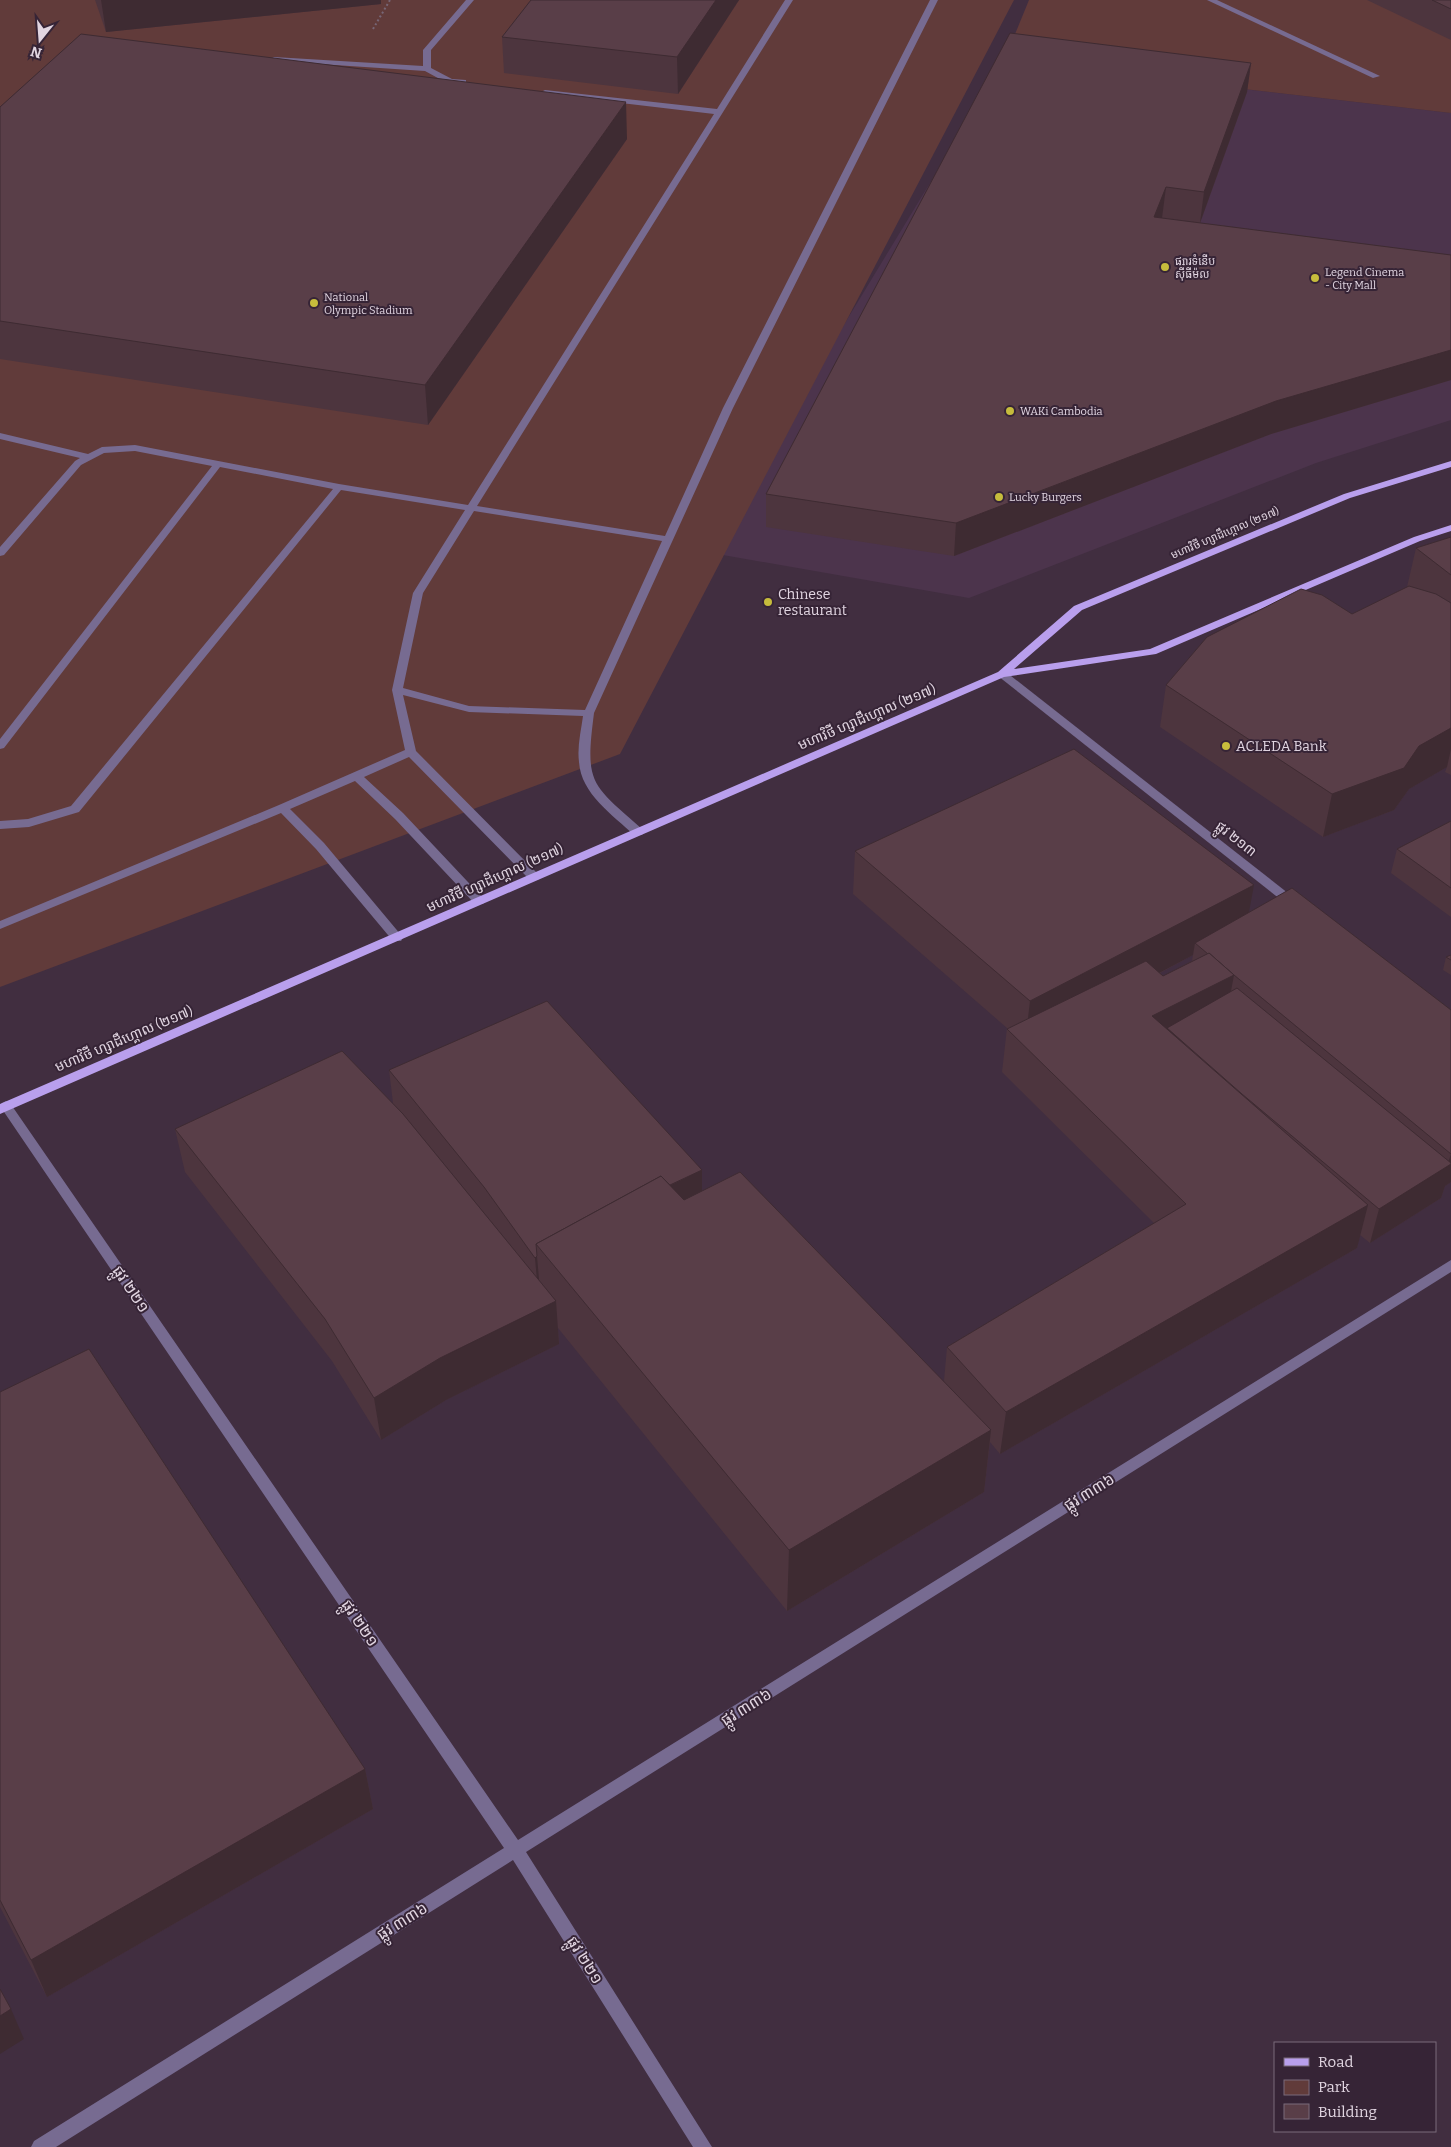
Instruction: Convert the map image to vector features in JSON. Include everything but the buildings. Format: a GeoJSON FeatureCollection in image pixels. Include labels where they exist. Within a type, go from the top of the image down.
{"type":"FeatureCollection","features":[{"type":"Feature","properties":{"kind":"main road","name":"មហាវិថី ហ្សាដឹហ្គោល (២១៧)"},"geometry":{"type":"LineString","coordinates":[[1002,674],[1078,608],[1347,496],[1451,464]]}},
{"type":"Feature","properties":{"kind":"main road","name":"មហាវិថី ហ្សាដឹហ្គោល (២១៧)"},"geometry":{"type":"LineString","coordinates":[[3,1108],[1002,674],[1152,652],[1417,539],[1451,528]]}},
{"type":"Feature","properties":{"kind":"street"},"geometry":{"type":"LineString","coordinates":[[427,69],[427,50],[470,0]]}},
{"type":"Feature","properties":{"kind":"street"},"geometry":{"type":"LineString","coordinates":[[534,877],[411,752],[397,690],[418,593],[789,0]]}},
{"type":"Feature","properties":{"kind":"street"},"geometry":{"type":"LineString","coordinates":[[638,832],[594,790],[588,781],[584,764],[589,712],[728,408],[934,0]]}},
{"type":"Feature","properties":{"kind":"street"},"geometry":{"type":"LineString","coordinates":[[1211,0],[1376,76]]}},
{"type":"Feature","properties":{"kind":"street"},"geometry":{"type":"LineString","coordinates":[[261,58],[427,69],[450,81],[470,83]]}},
{"type":"Feature","properties":{"kind":"street"},"geometry":{"type":"LineString","coordinates":[[540,91],[718,112]]}},
{"type":"Feature","properties":{"kind":"street"},"geometry":{"type":"LineString","coordinates":[[0,436],[89,457]]}},
{"type":"Feature","properties":{"kind":"street"},"geometry":{"type":"LineString","coordinates":[[0,553],[78,463],[102,450],[135,448],[339,487],[668,539]]}},
{"type":"Feature","properties":{"kind":"street"},"geometry":{"type":"LineString","coordinates":[[0,746],[218,464]]}},
{"type":"Feature","properties":{"kind":"street"},"geometry":{"type":"LineString","coordinates":[[0,825],[29,823],[75,809],[339,487]]}},
{"type":"Feature","properties":{"kind":"street","name":"ផ្លូវ ២១៣"},"geometry":{"type":"LineString","coordinates":[[1002,674],[1304,912]]}},
{"type":"Feature","properties":{"kind":"street"},"geometry":{"type":"LineString","coordinates":[[397,690],[469,708],[589,712]]}},
{"type":"Feature","properties":{"kind":"street"},"geometry":{"type":"LineString","coordinates":[[0,925],[283,808],[411,752]]}},
{"type":"Feature","properties":{"kind":"street"},"geometry":{"type":"LineString","coordinates":[[357,776],[399,816],[479,902]]}},
{"type":"Feature","properties":{"kind":"street"},"geometry":{"type":"LineString","coordinates":[[283,808],[320,846],[397,938]]}},
{"type":"Feature","properties":{"kind":"street","name":"ផ្លូវ ២២១"},"geometry":{"type":"LineString","coordinates":[[3,1108],[516,1851],[703,2147]]}},
{"type":"Feature","properties":{"kind":"street","name":"ផ្លូវ ៣៣៦"},"geometry":{"type":"LineString","coordinates":[[40,2147],[1451,1265]]}},
{"type":"Feature","properties":{"kind":"shaded area","name":"ផ្សារទំនើប ស៊ីធីម៉ល"},"geometry":{"type":"Polygon","coordinates":[[[1004,61],[1451,113],[1451,420],[1316,463],[969,598],[706,552],[1004,61]]]}},
{"type":"Feature","properties":{"kind":"green space"},"geometry":{"type":"Polygon","coordinates":[[[0,0],[1014,0],[620,754],[0,987],[0,0]]]}},
{"type":"Feature","properties":{"kind":"green space"},"geometry":{"type":"Polygon","coordinates":[[[1029,0],[1451,0],[1451,113],[1004,61],[1029,0]]]}},
{"type":"Feature","properties":{"kind":"place","name":"ផ្សារទំនើប ស៊ីធីម៉ល"},"geometry":{"type":"Point","coordinates":[1165,267]}},
{"type":"Feature","properties":{"kind":"place","name":"Legend Cinema - City Mall"},"geometry":{"type":"Point","coordinates":[1315,278]}},
{"type":"Feature","properties":{"kind":"place","name":"National Olympic Stadium"},"geometry":{"type":"Point","coordinates":[314,303]}},
{"type":"Feature","properties":{"kind":"place","name":"WAKi Cambodia"},"geometry":{"type":"Point","coordinates":[1010,411]}},
{"type":"Feature","properties":{"kind":"place","name":"Lucky Burgers"},"geometry":{"type":"Point","coordinates":[999,497]}},
{"type":"Feature","properties":{"kind":"place","name":"Chinese restaurant"},"geometry":{"type":"Point","coordinates":[768,602]}},
{"type":"Feature","properties":{"kind":"place","name":"ACLEDA Bank"},"geometry":{"type":"Point","coordinates":[1226,746]}}]}
